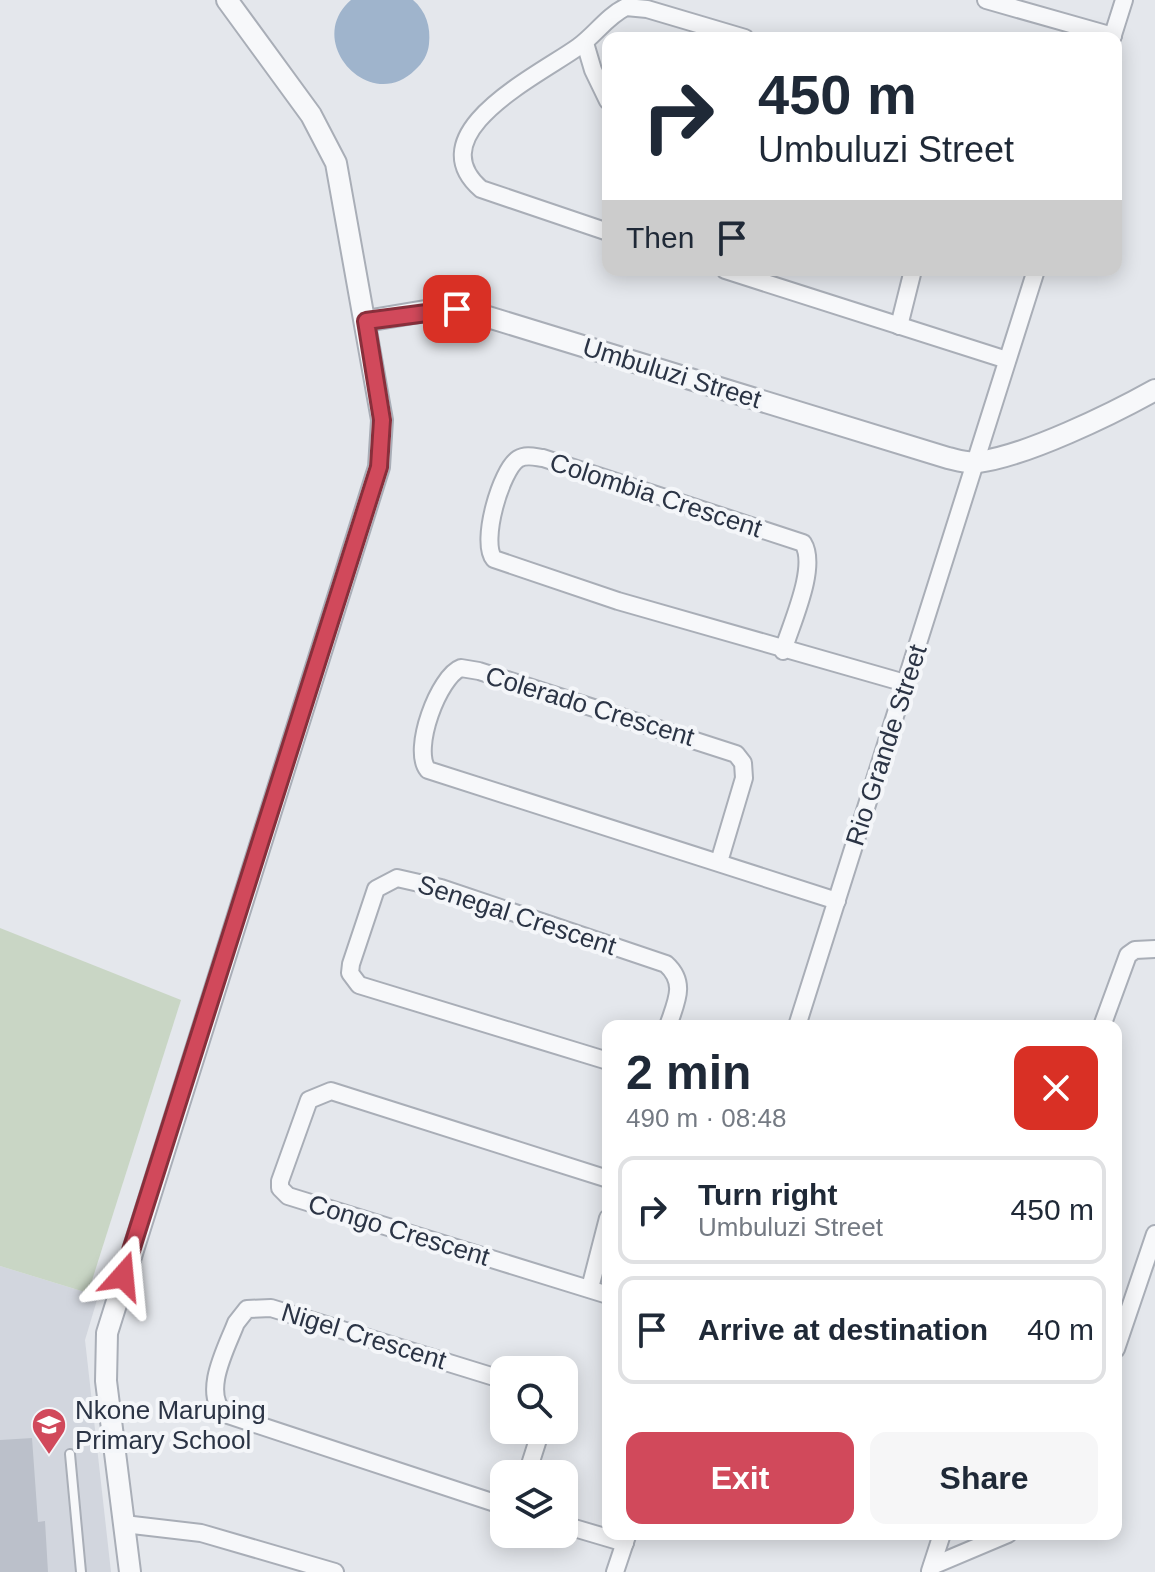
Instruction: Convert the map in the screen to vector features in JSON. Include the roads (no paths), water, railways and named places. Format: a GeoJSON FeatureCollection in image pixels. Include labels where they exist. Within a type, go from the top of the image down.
{"type":"FeatureCollection","features":[{"type":"Feature","properties":{"kind":"street"},"geometry":{"type":"LineString","coordinates":[[130,1572],[105,1373],[107,1333],[379,467],[382,420],[340,180],[330,147],[311,115],[227,0]]}},
{"type":"Feature","properties":{"kind":"street"},"geometry":{"type":"LineString","coordinates":[[986,0],[1095,32]]}},
{"type":"Feature","properties":{"kind":"street"},"geometry":{"type":"LineString","coordinates":[[1114,32],[1124,0]]}},
{"type":"Feature","properties":{"kind":"street"},"geometry":{"type":"LineString","coordinates":[[602,230],[481,189],[468,177],[462,164],[464,136],[474,123],[585,43],[619,10],[635,6],[724,32]]}},
{"type":"Feature","properties":{"kind":"street"},"geometry":{"type":"LineString","coordinates":[[585,43],[602,89]]}},
{"type":"Feature","properties":{"kind":"street"},"geometry":{"type":"LineString","coordinates":[[744,276],[1007,360]]}},
{"type":"Feature","properties":{"kind":"street"},"geometry":{"type":"LineString","coordinates":[[899,326],[912,276]]}},
{"type":"Feature","properties":{"kind":"street","name":"Rio Grande Street"},"geometry":{"type":"LineString","coordinates":[[799,1020],[1034,276]]}},
{"type":"Feature","properties":{"kind":"street","name":"Umbuluzi Street"},"geometry":{"type":"LineString","coordinates":[[366,321],[443,308],[475,313],[948,458],[975,463]]}},
{"type":"Feature","properties":{"kind":"street"},"geometry":{"type":"LineString","coordinates":[[975,463],[1065,432],[1155,390]]}},
{"type":"Feature","properties":{"kind":"street","name":"Colombia Crescent"},"geometry":{"type":"LineString","coordinates":[[783,651],[808,570],[808,552],[803,543],[543,458],[524,457],[514,463],[488,527],[486,543],[494,559],[783,651],[905,683]]}},
{"type":"Feature","properties":{"kind":"street","name":"Colerado Crescent"},"geometry":{"type":"LineString","coordinates":[[719,862],[744,778],[743,763],[736,754],[479,671],[461,668],[447,677],[423,735],[421,758],[428,770],[837,901]]}},
{"type":"Feature","properties":{"kind":"street","name":"Senegal Crescent"},"geometry":{"type":"LineString","coordinates":[[602,1059],[359,985],[350,973],[351,964],[376,889],[397,878],[441,888],[666,964],[679,979],[680,990],[670,1020]]}},
{"type":"Feature","properties":{"kind":"street"},"geometry":{"type":"LineString","coordinates":[[1104,1020],[1128,955],[1143,948],[1155,949]]}},
{"type":"Feature","properties":{"kind":"street","name":"Congo Crescent"},"geometry":{"type":"LineString","coordinates":[[602,1177],[331,1091],[309,1100],[280,1181],[280,1188],[288,1196],[602,1293]]}},
{"type":"Feature","properties":{"kind":"street"},"geometry":{"type":"LineString","coordinates":[[1122,1331],[1155,1234]]}},
{"type":"Feature","properties":{"kind":"street"},"geometry":{"type":"LineString","coordinates":[[590,1288],[602,1241]]}},
{"type":"Feature","properties":{"kind":"street","name":"Nigel Crescent"},"geometry":{"type":"LineString","coordinates":[[490,1376],[309,1318],[257,1307],[241,1313],[215,1391],[218,1408],[225,1414],[490,1501]]}},
{"type":"Feature","properties":{"kind":"street"},"geometry":{"type":"LineString","coordinates":[[124,1524],[201,1533],[335,1572]]}},
{"type":"Feature","properties":{"kind":"street"},"geometry":{"type":"LineString","coordinates":[[578,1528],[602,1534]]}},
{"type":"Feature","properties":{"kind":"street"},"geometry":{"type":"LineString","coordinates":[[615,1572],[626,1540]]}},
{"type":"Feature","properties":{"kind":"street"},"geometry":{"type":"LineString","coordinates":[[931,1569],[940,1540]]}},
{"type":"Feature","properties":{"kind":"street"},"geometry":{"type":"LineString","coordinates":[[931,1569],[995,1540]]}},
{"type":"Feature","properties":{"kind":"lane"},"geometry":{"type":"LineString","coordinates":[[70,1454],[81,1572]]}},
{"type":"Feature","properties":{"kind":"water"},"geometry":{"type":"Polygon","coordinates":[[[351,0],[413,0],[418,4],[427,20],[429,38],[426,55],[418,67],[397,82],[379,84],[362,78],[348,67],[338,52],[334,35],[338,17],[351,0]]]}},
{"type":"Feature","properties":{"kind":"place","name":"Nkone Maruping Primary School"},"geometry":{"type":"Point","coordinates":[49,1456]}}]}
